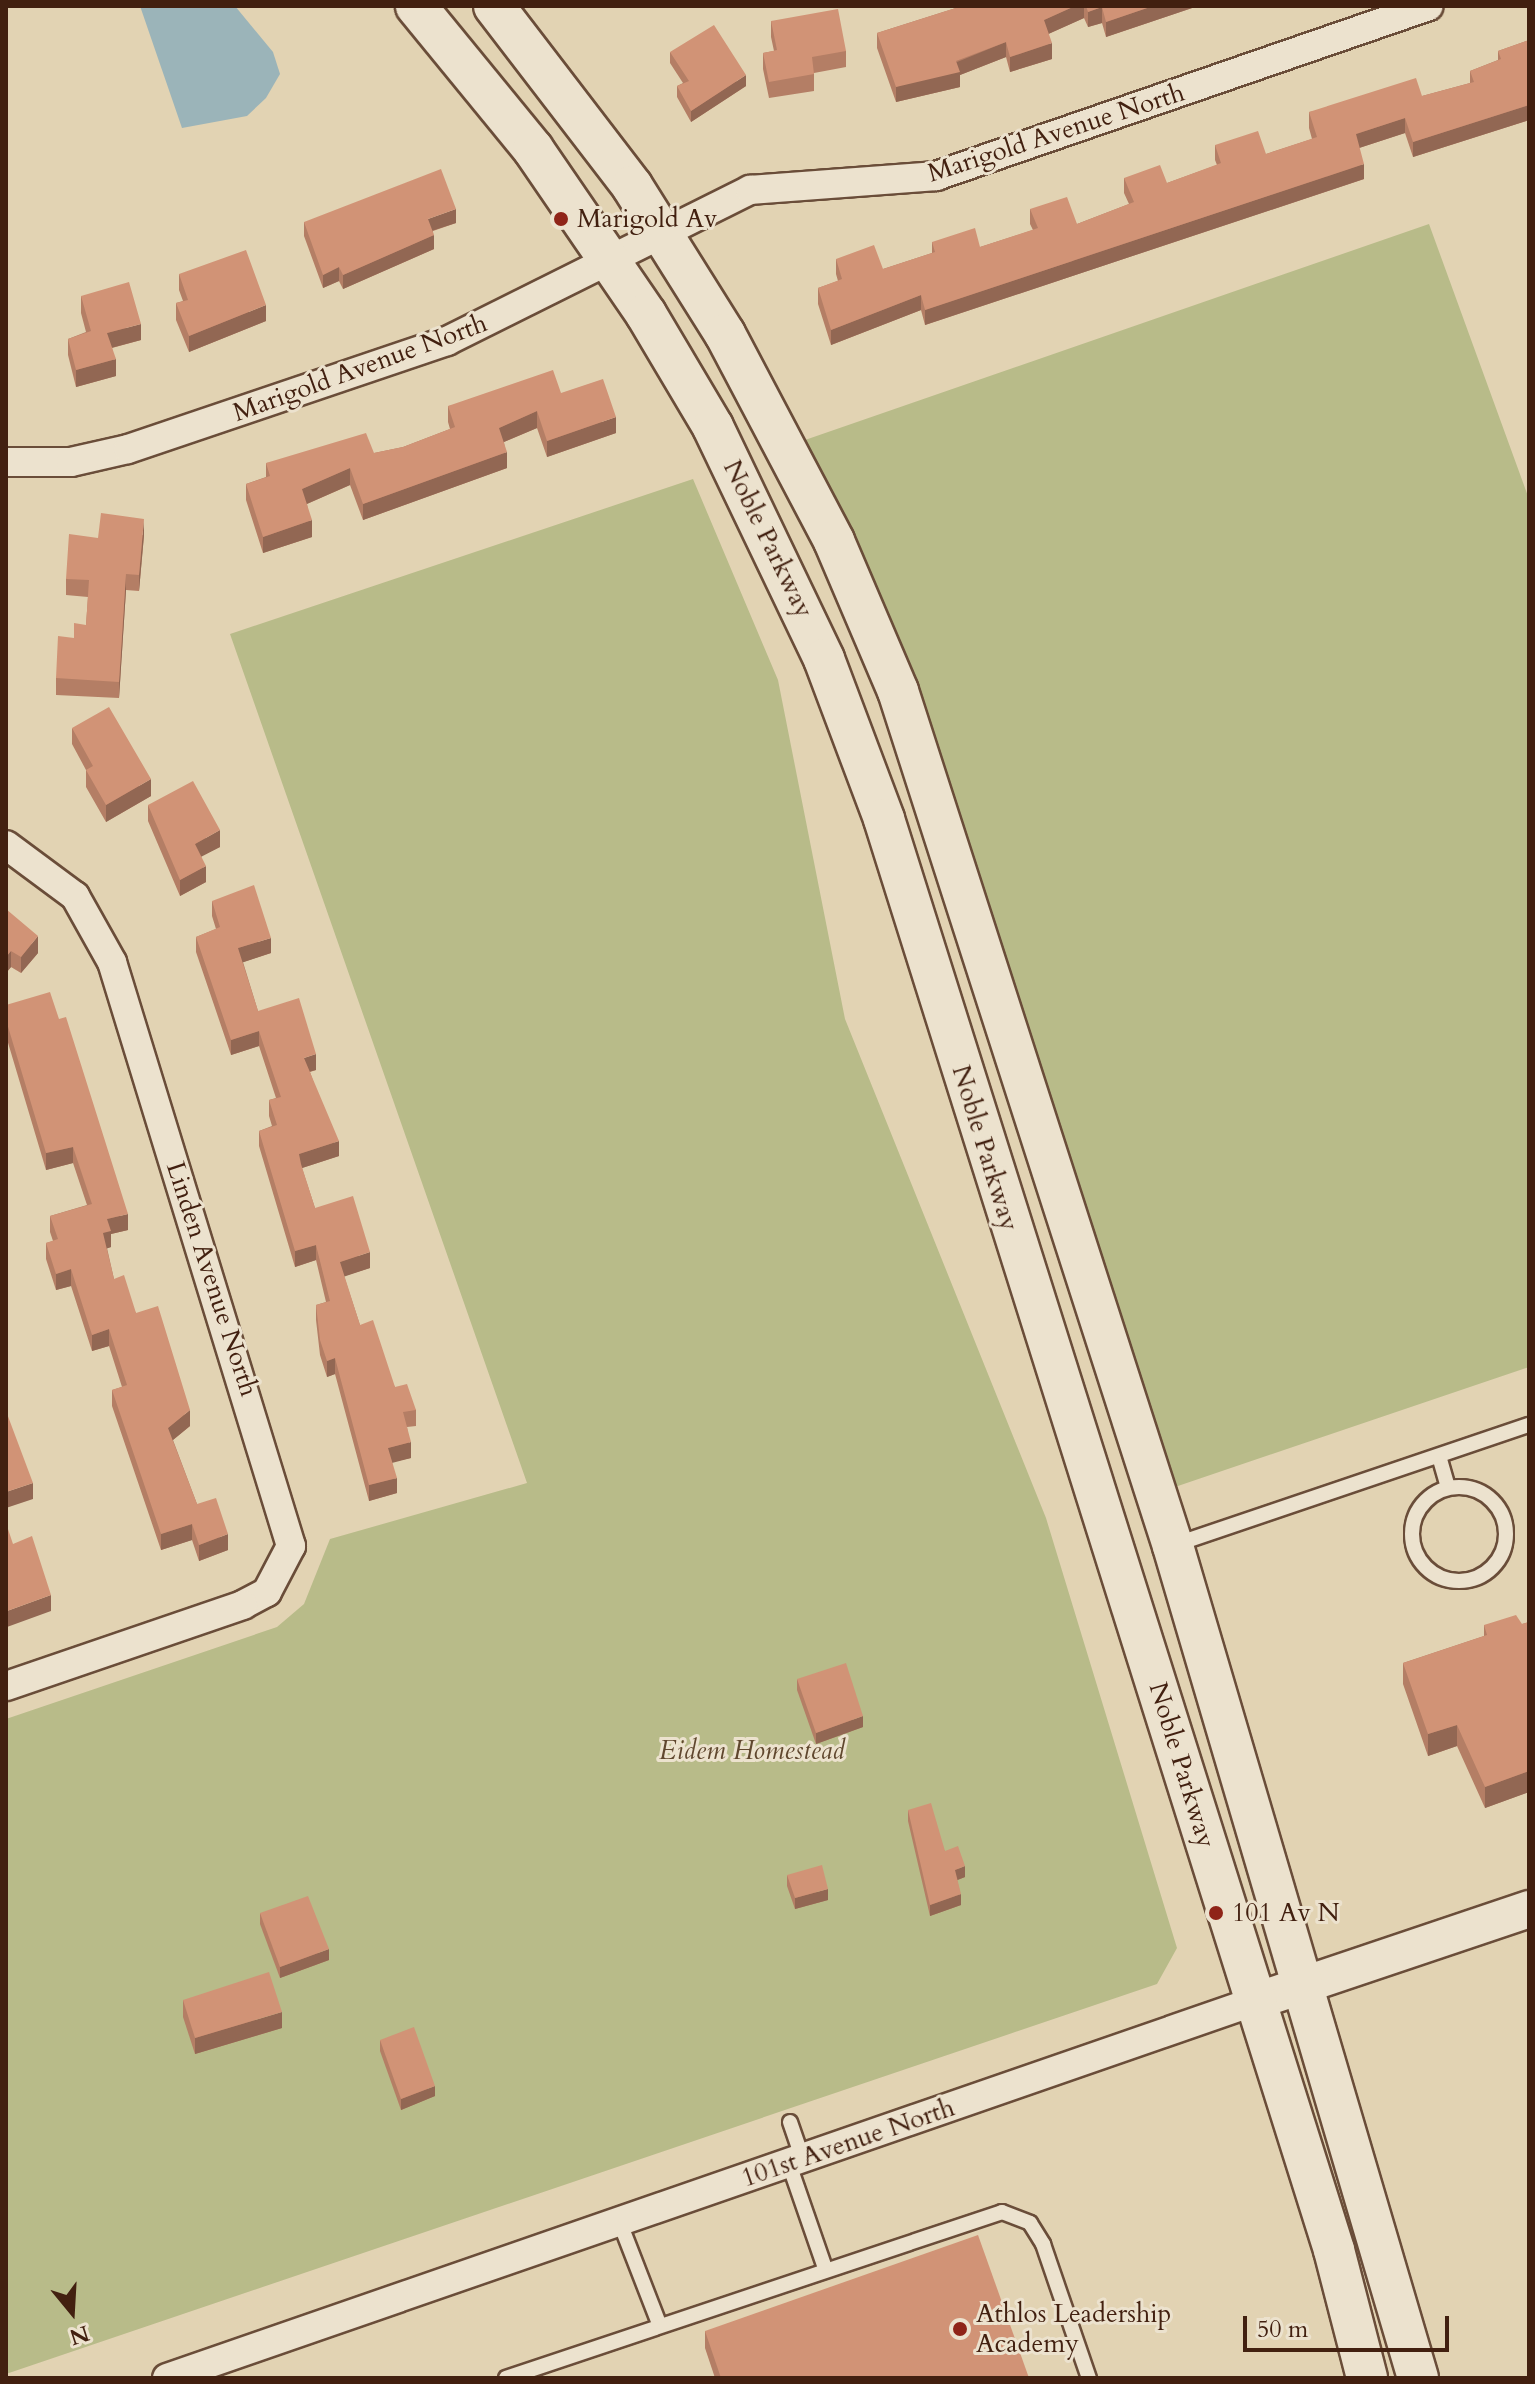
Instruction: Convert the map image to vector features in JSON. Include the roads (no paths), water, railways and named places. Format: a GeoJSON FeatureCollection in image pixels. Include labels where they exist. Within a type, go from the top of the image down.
{"type":"FeatureCollection","features":[{"type":"Feature","properties":{"kind":"main road","name":"Noble Parkway"},"geometry":{"type":"LineString","coordinates":[[416,6],[612,261],[727,453],[799,598],[854,734],[1256,2001],[1367,2378]]}},
{"type":"Feature","properties":{"kind":"main road"},"geometry":{"type":"LineString","coordinates":[[494,6],[664,234],[787,447],[898,691],[1173,1546],[1305,1983],[1418,2378]]}},
{"type":"Feature","properties":{"kind":"street","name":"Marigold Avenue North"},"geometry":{"type":"LineString","coordinates":[[6,462],[71,462],[185,431],[447,341],[750,190],[936,176],[1429,6]]}},
{"type":"Feature","properties":{"kind":"street","name":"Linden Avenue North"},"geometry":{"type":"LineString","coordinates":[[6,845],[75,896],[112,962],[288,1519],[291,1546],[267,1592],[6,1686]]}},
{"type":"Feature","properties":{"kind":"street","name":"101st Avenue North"},"geometry":{"type":"LineString","coordinates":[[167,2378],[1305,1983],[1529,1909]]}},
{"type":"Feature","properties":{"kind":"lane"},"geometry":{"type":"LineString","coordinates":[[1173,1546],[1529,1425]]}},
{"type":"Feature","properties":{"kind":"lane"},"geometry":{"type":"LineString","coordinates":[[1439,1456],[1448,1487]]}},
{"type":"Feature","properties":{"kind":"lane"},"geometry":{"type":"LineString","coordinates":[[1448,1487],[1487,1495],[1504,1517],[1505,1547],[1475,1579],[1431,1573],[1414,1548],[1422,1504],[1448,1487]]}},
{"type":"Feature","properties":{"kind":"lane"},"geometry":{"type":"LineString","coordinates":[[790,2122],[796,2162],[825,2268]]}},
{"type":"Feature","properties":{"kind":"lane"},"geometry":{"type":"LineString","coordinates":[[506,2378],[988,2215],[1016,2214],[1043,2244],[1089,2378]]}},
{"type":"Feature","properties":{"kind":"lane"},"geometry":{"type":"LineString","coordinates":[[620,2223],[660,2326]]}},
{"type":"Feature","properties":{"kind":"water"},"geometry":{"type":"Polygon","coordinates":[[[140,6],[235,6],[273,52],[280,74],[266,98],[247,116],[182,128],[140,6]]]}},
{"type":"Feature","properties":{"kind":"place","name":"Marigold Av"},"geometry":{"type":"Point","coordinates":[561,219]}},
{"type":"Feature","properties":{"kind":"place","name":"101 Av N"},"geometry":{"type":"Point","coordinates":[1216,1913]}},
{"type":"Feature","properties":{"kind":"place","name":"Athlos Leadership Academy"},"geometry":{"type":"Point","coordinates":[960,2329]}},
{"type":"Feature","properties":{"kind":"park label","name":"Eidem Homestead"},"geometry":{"type":"Point","coordinates":[752,1751]}}]}
